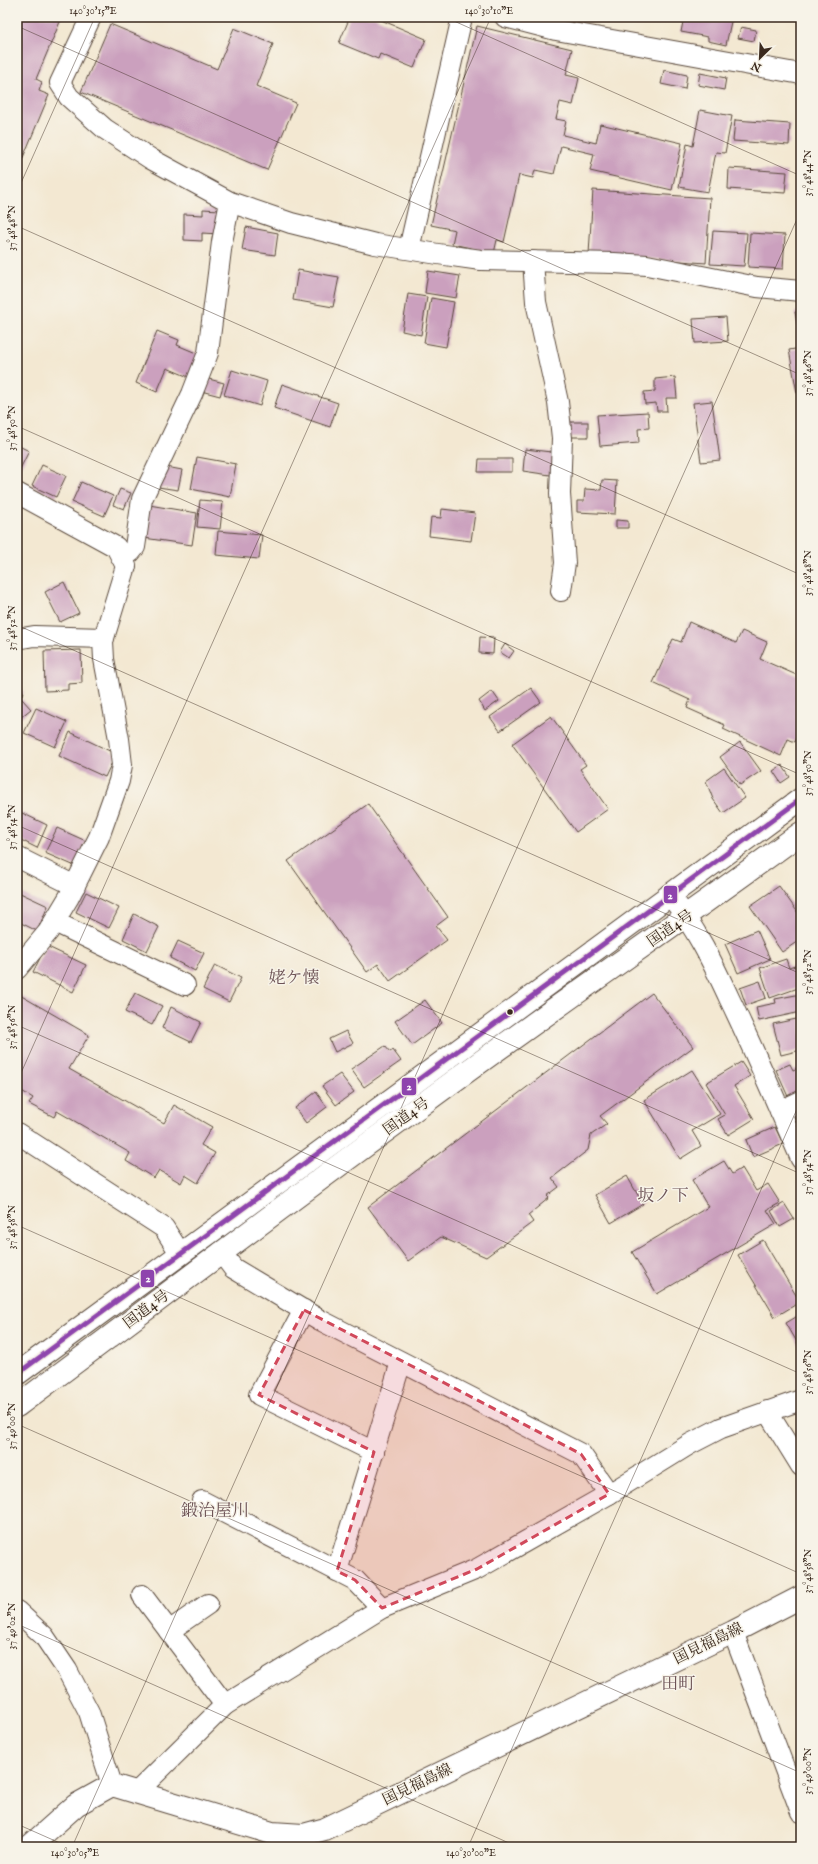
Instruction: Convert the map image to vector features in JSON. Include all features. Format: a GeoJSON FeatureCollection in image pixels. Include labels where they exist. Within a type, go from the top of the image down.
{"type":"FeatureCollection","features":[{"type":"Feature","properties":{"kind":"main road","name":"国道4号"},"geometry":{"type":"LineString","coordinates":[[17,1374],[669,894],[801,799]]}},
{"type":"Feature","properties":{"kind":"main road","name":"国道4号"},"geometry":{"type":"LineString","coordinates":[[17,1406],[220,1252],[426,1101],[687,917],[801,833]]}},
{"type":"Feature","properties":{"kind":"main road","name":"国見福島線"},"geometry":{"type":"LineString","coordinates":[[112,1785],[299,1841],[733,1632],[801,1597]]}},
{"type":"Feature","properties":{"kind":"main road"},"geometry":{"type":"LineString","coordinates":[[29,1847],[76,1805],[112,1785]]}},
{"type":"Feature","properties":{"kind":"street"},"geometry":{"type":"LineString","coordinates":[[91,17],[60,82],[62,88],[69,97],[121,141],[194,184],[230,202],[291,223],[340,236],[409,250],[481,260],[647,265],[757,287],[801,291]]}},
{"type":"Feature","properties":{"kind":"street"},"geometry":{"type":"LineString","coordinates":[[409,250],[462,17]]}},
{"type":"Feature","properties":{"kind":"street"},"geometry":{"type":"LineString","coordinates":[[505,17],[556,30],[801,74]]}},
{"type":"Feature","properties":{"kind":"street"},"geometry":{"type":"LineString","coordinates":[[122,558],[131,552],[135,547],[142,499],[192,394],[208,353],[222,242],[230,202]]}},
{"type":"Feature","properties":{"kind":"street"},"geometry":{"type":"LineString","coordinates":[[533,261],[536,302],[558,402],[562,438],[560,494],[565,563],[561,591]]}},
{"type":"Feature","properties":{"kind":"street"},"geometry":{"type":"LineString","coordinates":[[17,494],[116,546],[126,566],[104,638],[103,650],[119,740],[122,765],[119,782],[98,837],[75,886],[55,922],[17,969]]}},
{"type":"Feature","properties":{"kind":"street"},"geometry":{"type":"LineString","coordinates":[[17,639],[34,636],[104,638]]}},
{"type":"Feature","properties":{"kind":"street"},"geometry":{"type":"LineString","coordinates":[[17,858],[75,886]]}},
{"type":"Feature","properties":{"kind":"street"},"geometry":{"type":"LineString","coordinates":[[669,894],[687,917],[711,959],[745,1031],[801,1159]]}},
{"type":"Feature","properties":{"kind":"street"},"geometry":{"type":"LineString","coordinates":[[55,922],[185,985]]}},
{"type":"Feature","properties":{"kind":"street"},"geometry":{"type":"LineString","coordinates":[[780,1111],[801,1101]]}},
{"type":"Feature","properties":{"kind":"street"},"geometry":{"type":"LineString","coordinates":[[17,1133],[164,1228],[180,1253]]}},
{"type":"Feature","properties":{"kind":"street"},"geometry":{"type":"LineString","coordinates":[[220,1252],[233,1268],[304,1310],[401,1362],[581,1454],[609,1494]]}},
{"type":"Feature","properties":{"kind":"street"},"geometry":{"type":"LineString","coordinates":[[304,1310],[259,1395],[374,1452]]}},
{"type":"Feature","properties":{"kind":"street"},"geometry":{"type":"LineString","coordinates":[[337,1571],[401,1362]]}},
{"type":"Feature","properties":{"kind":"street"},"geometry":{"type":"LineString","coordinates":[[136,1793],[225,1705],[382,1608],[477,1569],[609,1494],[690,1444],[721,1428],[801,1400]]}},
{"type":"Feature","properties":{"kind":"street"},"geometry":{"type":"LineString","coordinates":[[767,1411],[801,1466]]}},
{"type":"Feature","properties":{"kind":"street"},"geometry":{"type":"LineString","coordinates":[[202,1501],[355,1580],[382,1608]]}},
{"type":"Feature","properties":{"kind":"street"},"geometry":{"type":"LineString","coordinates":[[142,1595],[225,1705]]}},
{"type":"Feature","properties":{"kind":"street"},"geometry":{"type":"LineString","coordinates":[[169,1631],[208,1604]]}},
{"type":"Feature","properties":{"kind":"street"},"geometry":{"type":"LineString","coordinates":[[17,1611],[44,1636],[67,1670],[89,1712],[112,1785]]}},
{"type":"Feature","properties":{"kind":"street"},"geometry":{"type":"LineString","coordinates":[[733,1632],[801,1812]]}},
{"type":"Feature","properties":{"kind":"highlighted area"},"geometry":{"type":"Polygon","coordinates":[[[304,1310],[581,1454],[609,1494],[477,1569],[382,1608],[355,1580],[337,1571],[374,1452],[259,1395],[304,1310]]]}},
{"type":"Feature","properties":{"kind":"building"},"geometry":{"type":"Polygon","coordinates":[[[17,17],[62,17],[36,79],[42,82],[39,91],[49,95],[17,172],[17,17]]]}},
{"type":"Feature","properties":{"kind":"building"},"geometry":{"type":"Polygon","coordinates":[[[350,17],[374,17],[426,39],[414,68],[380,54],[378,59],[339,43],[350,17]]]}},
{"type":"Feature","properties":{"kind":"building"},"geometry":{"type":"Polygon","coordinates":[[[684,17],[732,17],[726,45],[708,41],[708,37],[681,32],[684,17]]]}},
{"type":"Feature","properties":{"kind":"building"},"geometry":{"type":"Polygon","coordinates":[[[110,24],[217,69],[234,28],[273,44],[256,86],[296,103],[267,170],[81,92],[110,24]]]}},
{"type":"Feature","properties":{"kind":"building"},"geometry":{"type":"Polygon","coordinates":[[[477,26],[572,49],[566,75],[579,78],[573,105],[560,102],[556,119],[566,121],[563,135],[596,143],[600,124],[682,143],[672,190],[590,171],[594,154],[561,146],[554,174],[535,170],[533,178],[519,175],[504,242],[497,240],[494,253],[452,244],[455,230],[431,225],[477,26]]]}},
{"type":"Feature","properties":{"kind":"building"},"geometry":{"type":"Polygon","coordinates":[[[741,27],[756,30],[754,41],[738,38],[741,27]]]}},
{"type":"Feature","properties":{"kind":"building"},"geometry":{"type":"Polygon","coordinates":[[[664,70],[687,75],[685,89],[661,84],[664,70]]]}},
{"type":"Feature","properties":{"kind":"building"},"geometry":{"type":"Polygon","coordinates":[[[700,73],[726,78],[724,90],[698,85],[700,73]]]}},
{"type":"Feature","properties":{"kind":"building"},"geometry":{"type":"Polygon","coordinates":[[[700,110],[732,116],[725,153],[716,152],[708,192],[679,187],[687,144],[693,146],[700,110]]]}},
{"type":"Feature","properties":{"kind":"building"},"geometry":{"type":"Polygon","coordinates":[[[735,120],[790,124],[789,145],[733,141],[735,120]]]}},
{"type":"Feature","properties":{"kind":"building"},"geometry":{"type":"Polygon","coordinates":[[[729,168],[787,172],[785,193],[728,189],[729,168]]]}},
{"type":"Feature","properties":{"kind":"building"},"geometry":{"type":"Polygon","coordinates":[[[593,190],[710,198],[706,263],[589,254],[593,190]]]}},
{"type":"Feature","properties":{"kind":"building"},"geometry":{"type":"Polygon","coordinates":[[[203,209],[220,210],[219,234],[202,233],[202,241],[184,240],[184,214],[203,215],[203,209]]]}},
{"type":"Feature","properties":{"kind":"building"},"geometry":{"type":"Polygon","coordinates":[[[246,227],[278,233],[275,255],[242,250],[246,227]]]}},
{"type":"Feature","properties":{"kind":"building"},"geometry":{"type":"Polygon","coordinates":[[[713,231],[747,233],[744,266],[710,264],[713,231]]]}},
{"type":"Feature","properties":{"kind":"building"},"geometry":{"type":"Polygon","coordinates":[[[750,233],[785,235],[783,269],[748,267],[750,233]]]}},
{"type":"Feature","properties":{"kind":"building"},"geometry":{"type":"Polygon","coordinates":[[[298,270],[339,277],[333,307],[293,300],[298,270]]]}},
{"type":"Feature","properties":{"kind":"building"},"geometry":{"type":"Polygon","coordinates":[[[428,271],[460,276],[456,298],[425,293],[428,271]]]}},
{"type":"Feature","properties":{"kind":"building"},"geometry":{"type":"Polygon","coordinates":[[[408,294],[427,297],[421,335],[402,331],[408,294]]]}},
{"type":"Feature","properties":{"kind":"building"},"geometry":{"type":"Polygon","coordinates":[[[431,298],[454,302],[446,347],[424,343],[431,298]]]}},
{"type":"Feature","properties":{"kind":"building"},"geometry":{"type":"Polygon","coordinates":[[[801,311],[801,339],[800,339],[795,312],[801,311]]]}},
{"type":"Feature","properties":{"kind":"building"},"geometry":{"type":"Polygon","coordinates":[[[726,317],[728,341],[695,343],[693,319],[726,317]]]}},
{"type":"Feature","properties":{"kind":"building"},"geometry":{"type":"Polygon","coordinates":[[[157,331],[179,340],[177,345],[201,355],[191,378],[167,368],[157,392],[136,383],[157,331]]]}},
{"type":"Feature","properties":{"kind":"building"},"geometry":{"type":"Polygon","coordinates":[[[801,348],[801,393],[797,393],[789,350],[801,348]]]}},
{"type":"Feature","properties":{"kind":"building"},"geometry":{"type":"Polygon","coordinates":[[[232,370],[267,381],[260,406],[224,395],[232,370]]]}},
{"type":"Feature","properties":{"kind":"building"},"geometry":{"type":"Polygon","coordinates":[[[675,377],[677,398],[666,398],[667,411],[657,411],[656,403],[645,404],[644,392],[655,391],[655,379],[675,377]]]}},
{"type":"Feature","properties":{"kind":"building"},"geometry":{"type":"Polygon","coordinates":[[[205,378],[224,383],[220,396],[201,391],[205,378]]]}},
{"type":"Feature","properties":{"kind":"building"},"geometry":{"type":"Polygon","coordinates":[[[282,384],[338,403],[330,427],[274,408],[282,384]]]}},
{"type":"Feature","properties":{"kind":"building"},"geometry":{"type":"Polygon","coordinates":[[[712,401],[720,460],[701,462],[693,403],[712,401]]]}},
{"type":"Feature","properties":{"kind":"building"},"geometry":{"type":"Polygon","coordinates":[[[648,412],[649,428],[638,429],[639,443],[600,446],[597,415],[648,412]]]}},
{"type":"Feature","properties":{"kind":"building"},"geometry":{"type":"Polygon","coordinates":[[[567,422],[588,422],[588,437],[567,437],[567,422]]]}},
{"type":"Feature","properties":{"kind":"building"},"geometry":{"type":"Polygon","coordinates":[[[17,445],[29,451],[18,473],[17,472],[17,445]]]}},
{"type":"Feature","properties":{"kind":"building"},"geometry":{"type":"Polygon","coordinates":[[[525,449],[560,453],[557,476],[523,471],[525,449]]]}},
{"type":"Feature","properties":{"kind":"building"},"geometry":{"type":"Polygon","coordinates":[[[197,457],[236,464],[230,497],[191,489],[197,457]]]}},
{"type":"Feature","properties":{"kind":"building"},"geometry":{"type":"Polygon","coordinates":[[[479,459],[512,459],[512,472],[478,472],[479,459]]]}},
{"type":"Feature","properties":{"kind":"building"},"geometry":{"type":"Polygon","coordinates":[[[42,465],[66,476],[56,497],[32,486],[42,465]]]}},
{"type":"Feature","properties":{"kind":"building"},"geometry":{"type":"Polygon","coordinates":[[[161,466],[182,470],[178,490],[158,487],[161,466]]]}},
{"type":"Feature","properties":{"kind":"building"},"geometry":{"type":"Polygon","coordinates":[[[602,480],[617,481],[615,514],[577,512],[577,501],[584,501],[585,489],[601,490],[602,480]]]}},
{"type":"Feature","properties":{"kind":"building"},"geometry":{"type":"Polygon","coordinates":[[[81,482],[113,496],[104,516],[72,502],[81,482]]]}},
{"type":"Feature","properties":{"kind":"building"},"geometry":{"type":"Polygon","coordinates":[[[120,489],[131,493],[124,509],[113,505],[120,489]]]}},
{"type":"Feature","properties":{"kind":"building"},"geometry":{"type":"Polygon","coordinates":[[[200,500],[223,502],[220,529],[197,527],[200,500]]]}},
{"type":"Feature","properties":{"kind":"building"},"geometry":{"type":"Polygon","coordinates":[[[149,505],[197,513],[192,545],[144,538],[149,505]]]}},
{"type":"Feature","properties":{"kind":"building"},"geometry":{"type":"Polygon","coordinates":[[[442,509],[475,513],[471,541],[429,536],[431,517],[441,518],[442,509]]]}},
{"type":"Feature","properties":{"kind":"building"},"geometry":{"type":"Polygon","coordinates":[[[616,520],[628,521],[628,528],[616,528],[616,520]]]}},
{"type":"Feature","properties":{"kind":"building"},"geometry":{"type":"Polygon","coordinates":[[[218,531],[262,535],[259,559],[216,555],[218,531]]]}},
{"type":"Feature","properties":{"kind":"building"},"geometry":{"type":"Polygon","coordinates":[[[64,582],[79,613],[60,622],[45,592],[64,582]]]}},
{"type":"Feature","properties":{"kind":"building"},"geometry":{"type":"Polygon","coordinates":[[[689,622],[736,643],[742,631],[767,642],[760,659],[801,677],[801,729],[795,742],[788,739],[781,756],[723,729],[725,725],[687,708],[690,700],[653,683],[673,639],[681,642],[689,622]]]}},
{"type":"Feature","properties":{"kind":"building"},"geometry":{"type":"Polygon","coordinates":[[[480,637],[494,638],[493,654],[479,653],[480,637]]]}},
{"type":"Feature","properties":{"kind":"building"},"geometry":{"type":"Polygon","coordinates":[[[505,644],[514,651],[509,658],[500,652],[505,644]]]}},
{"type":"Feature","properties":{"kind":"building"},"geometry":{"type":"Polygon","coordinates":[[[81,650],[82,683],[68,684],[68,690],[45,691],[44,651],[81,650]]]}},
{"type":"Feature","properties":{"kind":"building"},"geometry":{"type":"Polygon","coordinates":[[[17,683],[24,693],[17,698],[17,683]]]}},
{"type":"Feature","properties":{"kind":"building"},"geometry":{"type":"Polygon","coordinates":[[[531,688],[541,702],[500,731],[490,717],[531,688]]]}},
{"type":"Feature","properties":{"kind":"building"},"geometry":{"type":"Polygon","coordinates":[[[492,691],[499,701],[485,711],[479,701],[492,691]]]}},
{"type":"Feature","properties":{"kind":"building"},"geometry":{"type":"Polygon","coordinates":[[[22,699],[31,709],[21,717],[17,712],[17,704],[22,699]]]}},
{"type":"Feature","properties":{"kind":"building"},"geometry":{"type":"Polygon","coordinates":[[[36,708],[67,722],[55,747],[24,733],[36,708]]]}},
{"type":"Feature","properties":{"kind":"building"},"geometry":{"type":"Polygon","coordinates":[[[551,716],[586,765],[580,769],[608,809],[576,832],[512,744],[551,716]]]}},
{"type":"Feature","properties":{"kind":"building"},"geometry":{"type":"Polygon","coordinates":[[[70,732],[116,754],[105,777],[59,756],[70,732]]]}},
{"type":"Feature","properties":{"kind":"building"},"geometry":{"type":"Polygon","coordinates":[[[740,742],[761,771],[740,785],[720,757],[740,742]]]}},
{"type":"Feature","properties":{"kind":"building"},"geometry":{"type":"Polygon","coordinates":[[[782,765],[790,777],[781,783],[773,771],[782,765]]]}},
{"type":"Feature","properties":{"kind":"building"},"geometry":{"type":"Polygon","coordinates":[[[724,768],[745,798],[723,813],[713,799],[706,781],[724,768]]]}},
{"type":"Feature","properties":{"kind":"building"},"geometry":{"type":"Polygon","coordinates":[[[368,804],[448,917],[436,926],[447,940],[390,981],[378,964],[367,972],[288,861],[368,804]]]}},
{"type":"Feature","properties":{"kind":"building"},"geometry":{"type":"Polygon","coordinates":[[[20,812],[47,825],[37,848],[17,838],[17,818],[20,812]]]}},
{"type":"Feature","properties":{"kind":"building"},"geometry":{"type":"Polygon","coordinates":[[[57,828],[86,841],[75,866],[45,853],[57,828]]]}},
{"type":"Feature","properties":{"kind":"building"},"geometry":{"type":"Polygon","coordinates":[[[779,886],[801,917],[801,939],[782,952],[750,906],[779,886]]]}},
{"type":"Feature","properties":{"kind":"building"},"geometry":{"type":"Polygon","coordinates":[[[18,892],[48,906],[37,931],[17,921],[18,892]]]}},
{"type":"Feature","properties":{"kind":"building"},"geometry":{"type":"Polygon","coordinates":[[[86,892],[119,908],[109,928],[76,912],[86,892]]]}},
{"type":"Feature","properties":{"kind":"building"},"geometry":{"type":"Polygon","coordinates":[[[134,914],[159,927],[147,951],[123,939],[134,914]]]}},
{"type":"Feature","properties":{"kind":"building"},"geometry":{"type":"Polygon","coordinates":[[[757,930],[770,959],[738,973],[725,944],[757,930]]]}},
{"type":"Feature","properties":{"kind":"building"},"geometry":{"type":"Polygon","coordinates":[[[178,941],[204,953],[195,971],[170,958],[178,941]]]}},
{"type":"Feature","properties":{"kind":"building"},"geometry":{"type":"Polygon","coordinates":[[[46,946],[86,965],[73,992],[33,972],[46,946]]]}},
{"type":"Feature","properties":{"kind":"building"},"geometry":{"type":"Polygon","coordinates":[[[786,959],[789,968],[801,964],[801,987],[770,998],[760,968],[786,959]]]}},
{"type":"Feature","properties":{"kind":"building"},"geometry":{"type":"Polygon","coordinates":[[[215,965],[241,978],[229,1002],[203,989],[215,965]]]}},
{"type":"Feature","properties":{"kind":"building"},"geometry":{"type":"Polygon","coordinates":[[[760,981],[766,998],[746,1005],[740,988],[760,981]]]}},
{"type":"Feature","properties":{"kind":"building"},"geometry":{"type":"Polygon","coordinates":[[[135,993],[162,1006],[152,1025],[125,1012],[135,993]]]}},
{"type":"Feature","properties":{"kind":"building"},"geometry":{"type":"Polygon","coordinates":[[[652,993],[693,1047],[600,1116],[607,1124],[591,1135],[588,1150],[552,1178],[559,1187],[547,1196],[549,1198],[528,1215],[533,1222],[486,1257],[441,1237],[408,1261],[368,1207],[652,993]]]}},
{"type":"Feature","properties":{"kind":"building"},"geometry":{"type":"Polygon","coordinates":[[[18,994],[89,1035],[69,1069],[164,1123],[174,1105],[212,1127],[201,1145],[215,1153],[198,1183],[185,1175],[181,1183],[159,1170],[154,1178],[126,1161],[130,1153],[57,1111],[54,1117],[29,1104],[33,1098],[17,1088],[18,994]]]}},
{"type":"Feature","properties":{"kind":"building"},"geometry":{"type":"Polygon","coordinates":[[[801,994],[801,1012],[759,1021],[756,1007],[776,1003],[775,999],[801,994]]]}},
{"type":"Feature","properties":{"kind":"building"},"geometry":{"type":"Polygon","coordinates":[[[425,1000],[442,1023],[412,1045],[395,1021],[425,1000]]]}},
{"type":"Feature","properties":{"kind":"building"},"geometry":{"type":"Polygon","coordinates":[[[171,1007],[201,1022],[191,1042],[162,1028],[171,1007]]]}},
{"type":"Feature","properties":{"kind":"building"},"geometry":{"type":"Polygon","coordinates":[[[801,1018],[801,1050],[781,1055],[773,1024],[801,1018]]]}},
{"type":"Feature","properties":{"kind":"building"},"geometry":{"type":"Polygon","coordinates":[[[346,1031],[353,1043],[335,1052],[329,1039],[346,1031]]]}},
{"type":"Feature","properties":{"kind":"building"},"geometry":{"type":"Polygon","coordinates":[[[385,1046],[390,1052],[393,1050],[401,1061],[364,1087],[351,1069],[385,1046]]]}},
{"type":"Feature","properties":{"kind":"building"},"geometry":{"type":"Polygon","coordinates":[[[741,1062],[750,1076],[734,1086],[754,1119],[728,1135],[718,1119],[725,1115],[706,1083],[741,1062]]]}},
{"type":"Feature","properties":{"kind":"building"},"geometry":{"type":"Polygon","coordinates":[[[790,1064],[793,1070],[801,1067],[801,1096],[790,1101],[776,1070],[790,1064]]]}},
{"type":"Feature","properties":{"kind":"building"},"geometry":{"type":"Polygon","coordinates":[[[692,1070],[720,1114],[692,1131],[701,1146],[680,1159],[644,1100],[692,1070]]]}},
{"type":"Feature","properties":{"kind":"building"},"geometry":{"type":"Polygon","coordinates":[[[340,1074],[354,1092],[336,1105],[322,1086],[340,1074]]]}},
{"type":"Feature","properties":{"kind":"building"},"geometry":{"type":"Polygon","coordinates":[[[316,1092],[327,1107],[306,1123],[295,1108],[316,1092]]]}},
{"type":"Feature","properties":{"kind":"building"},"geometry":{"type":"Polygon","coordinates":[[[775,1127],[783,1144],[753,1157],[746,1140],[775,1127]]]}},
{"type":"Feature","properties":{"kind":"building"},"geometry":{"type":"Polygon","coordinates":[[[724,1161],[732,1174],[742,1168],[756,1191],[768,1184],[780,1203],[767,1210],[776,1224],[657,1294],[632,1252],[708,1207],[692,1180],[724,1161]]]}},
{"type":"Feature","properties":{"kind":"building"},"geometry":{"type":"Polygon","coordinates":[[[627,1176],[643,1204],[611,1223],[595,1195],[627,1176]]]}},
{"type":"Feature","properties":{"kind":"building"},"geometry":{"type":"Polygon","coordinates":[[[784,1203],[794,1219],[780,1227],[771,1211],[784,1203]]]}},
{"type":"Feature","properties":{"kind":"building"},"geometry":{"type":"Polygon","coordinates":[[[763,1240],[800,1302],[775,1317],[738,1255],[763,1240]]]}},
{"type":"Feature","properties":{"kind":"building"},"geometry":{"type":"Polygon","coordinates":[[[801,1314],[801,1349],[786,1323],[801,1314]]]}},
{"type":"Feature","properties":{"kind":"transit line","name":"2"},"geometry":{"type":"LineString","coordinates":[[17,1374],[801,799]]}},
{"type":"Feature","properties":{"kind":"district","name":"姥ケ懐"},"geometry":{"type":"Point","coordinates":[294,977]}},
{"type":"Feature","properties":{"kind":"district","name":"坂ノ下"},"geometry":{"type":"Point","coordinates":[663,1195]}},
{"type":"Feature","properties":{"kind":"district","name":"鍛治屋川"},"geometry":{"type":"Point","coordinates":[215,1510]}},
{"type":"Feature","properties":{"kind":"district","name":"田町"},"geometry":{"type":"Point","coordinates":[678,1683]}}]}
